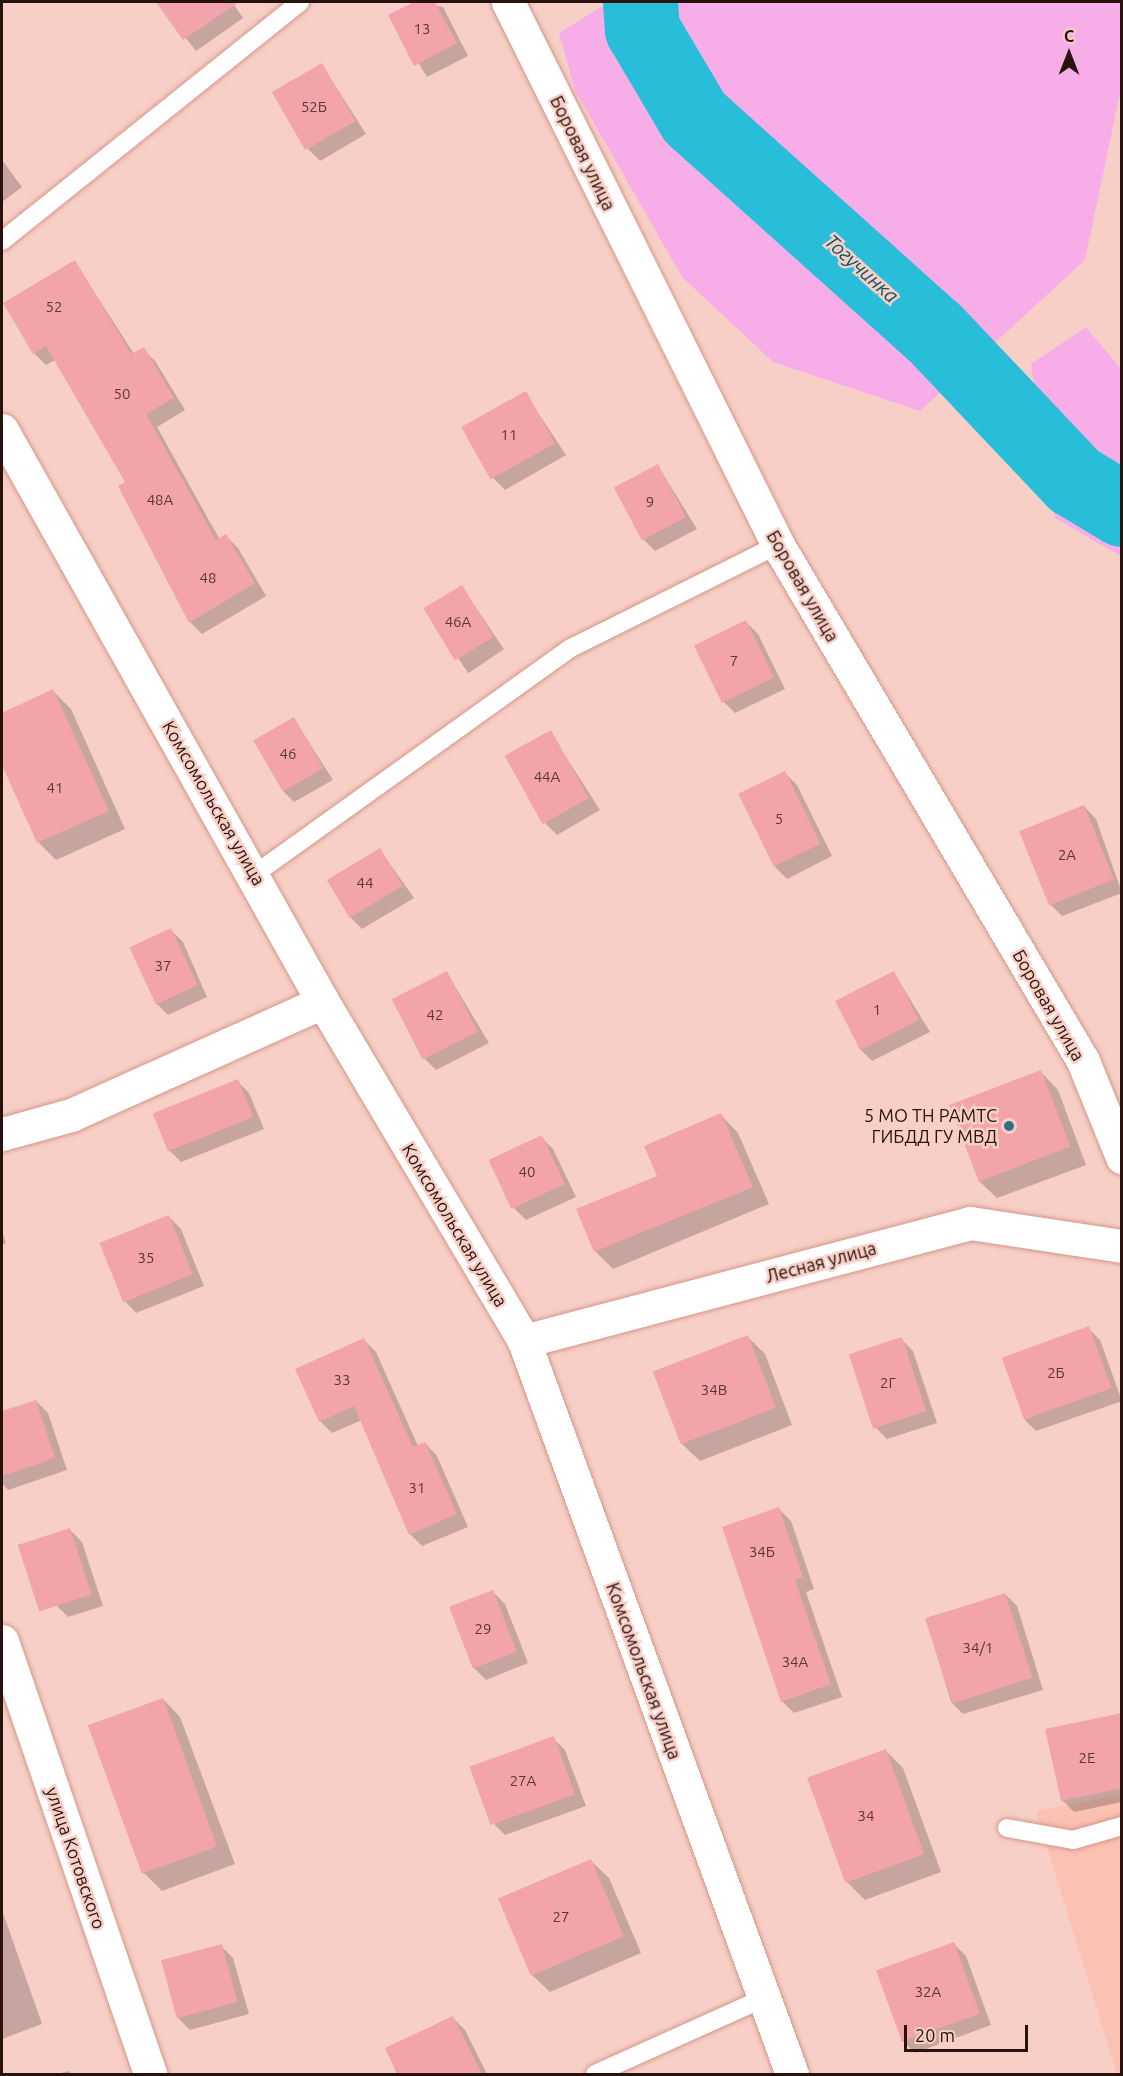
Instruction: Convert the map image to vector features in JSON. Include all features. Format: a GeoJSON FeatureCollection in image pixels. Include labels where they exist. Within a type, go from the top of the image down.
{"type":"FeatureCollection","features":[{"type":"Feature","properties":{"kind":"street","name":"Боровая улица"},"geometry":{"type":"LineString","coordinates":[[508,2],[778,545],[1083,1061],[1122,1157]]}},
{"type":"Feature","properties":{"kind":"street","name":"Комсомольская улица"},"geometry":{"type":"LineString","coordinates":[[2,430],[255,874],[323,1002],[524,1341],[792,2074]]}},
{"type":"Feature","properties":{"kind":"street"},"geometry":{"type":"LineString","coordinates":[[2,1134],[71,1115],[323,1002]]}},
{"type":"Feature","properties":{"kind":"street","name":"Лесная улица"},"geometry":{"type":"LineString","coordinates":[[524,1341],[970,1223],[1122,1246]]}},
{"type":"Feature","properties":{"kind":"street","name":"улица Котовского"},"geometry":{"type":"LineString","coordinates":[[2,1641],[150,2074]]}},
{"type":"Feature","properties":{"kind":"lane"},"geometry":{"type":"LineString","coordinates":[[2,241],[300,2]]}},
{"type":"Feature","properties":{"kind":"lane"},"geometry":{"type":"LineString","coordinates":[[255,874],[571,648],[778,545]]}},
{"type":"Feature","properties":{"kind":"lane"},"geometry":{"type":"LineString","coordinates":[[1007,1828],[1073,1840],[1122,1826]]}},
{"type":"Feature","properties":{"kind":"lane"},"geometry":{"type":"LineString","coordinates":[[595,2074],[764,1998]]}},
{"type":"Feature","properties":{"kind":"shaded area"},"geometry":{"type":"Polygon","coordinates":[[[609,2],[1121,2],[1121,88],[1085,260],[920,411],[773,362],[682,277],[575,90],[559,33],[609,2]]]}},
{"type":"Feature","properties":{"kind":"shaded area"},"geometry":{"type":"Polygon","coordinates":[[[1086,327],[1121,369],[1121,556],[1055,518],[1031,364],[1086,327]]]}},
{"type":"Feature","properties":{"kind":"shaded area"},"geometry":{"type":"Polygon","coordinates":[[[1121,1794],[1121,2074],[1117,2074],[1036,1811],[1121,1794]]]}},
{"type":"Feature","properties":{"kind":"building"},"geometry":{"type":"Polygon","coordinates":[[[156,2],[239,2],[183,40],[156,2]]]}},
{"type":"Feature","properties":{"kind":"building"},"geometry":{"type":"Polygon","coordinates":[[[414,2],[435,2],[457,43],[414,66],[388,15],[414,2]]]}},
{"type":"Feature","properties":{"kind":"building"},"geometry":{"type":"Polygon","coordinates":[[[322,63],[356,121],[305,150],[272,92],[322,63]]]}},
{"type":"Feature","properties":{"kind":"building"},"geometry":{"type":"Polygon","coordinates":[[[75,260],[131,354],[144,347],[174,398],[146,414],[216,540],[226,534],[255,583],[189,623],[118,486],[125,482],[46,346],[33,354],[3,303],[75,260]]]}},
{"type":"Feature","properties":{"kind":"building"},"geometry":{"type":"Polygon","coordinates":[[[526,391],[555,443],[490,479],[461,427],[526,391]]]}},
{"type":"Feature","properties":{"kind":"building"},"geometry":{"type":"Polygon","coordinates":[[[658,464],[686,517],[642,540],[614,487],[658,464]]]}},
{"type":"Feature","properties":{"kind":"building"},"geometry":{"type":"Polygon","coordinates":[[[462,585],[493,637],[455,660],[423,608],[462,585]]]}},
{"type":"Feature","properties":{"kind":"building"},"geometry":{"type":"Polygon","coordinates":[[[746,620],[774,678],[722,703],[694,645],[746,620]]]}},
{"type":"Feature","properties":{"kind":"building"},"geometry":{"type":"Polygon","coordinates":[[[53,689],[109,811],[37,843],[2,765],[2,713],[53,689]]]}},
{"type":"Feature","properties":{"kind":"building"},"geometry":{"type":"Polygon","coordinates":[[[294,717],[324,768],[283,792],[253,740],[294,717]]]}},
{"type":"Feature","properties":{"kind":"building"},"geometry":{"type":"Polygon","coordinates":[[[551,730],[589,798],[542,824],[505,756],[551,730]]]}},
{"type":"Feature","properties":{"kind":"building"},"geometry":{"type":"Polygon","coordinates":[[[785,771],[821,844],[774,867],[738,794],[785,771]]]}},
{"type":"Feature","properties":{"kind":"building"},"geometry":{"type":"Polygon","coordinates":[[[1084,805],[1114,879],[1049,905],[1019,831],[1084,805]]]}},
{"type":"Feature","properties":{"kind":"building"},"geometry":{"type":"Polygon","coordinates":[[[380,848],[403,886],[350,918],[327,880],[380,848]]]}},
{"type":"Feature","properties":{"kind":"building"},"geometry":{"type":"Polygon","coordinates":[[[171,928],[198,985],[156,1005],[129,947],[171,928]]]}},
{"type":"Feature","properties":{"kind":"building"},"geometry":{"type":"Polygon","coordinates":[[[447,971],[478,1032],[423,1060],[392,999],[447,971]]]}},
{"type":"Feature","properties":{"kind":"building"},"geometry":{"type":"Polygon","coordinates":[[[894,971],[919,1020],[860,1050],[835,1001],[894,971]]]}},
{"type":"Feature","properties":{"kind":"building","name":"5 МО ТН РАМТС ГИБДД ГУ МВД"},"geometry":{"type":"Polygon","coordinates":[[[1041,1070],[1070,1147],[979,1182],[950,1105],[1041,1070]]]}},
{"type":"Feature","properties":{"kind":"building"},"geometry":{"type":"Polygon","coordinates":[[[238,1079],[253,1117],[168,1151],[153,1113],[238,1079]]]}},
{"type":"Feature","properties":{"kind":"building"},"geometry":{"type":"Polygon","coordinates":[[[721,1113],[753,1187],[594,1252],[576,1209],[657,1176],[644,1146],[721,1113]]]}},
{"type":"Feature","properties":{"kind":"building"},"geometry":{"type":"Polygon","coordinates":[[[542,1135],[565,1184],[511,1209],[489,1160],[542,1135]]]}},
{"type":"Feature","properties":{"kind":"building"},"geometry":{"type":"Polygon","coordinates":[[[169,1215],[193,1274],[123,1302],[99,1243],[169,1215]]]}},
{"type":"Feature","properties":{"kind":"building"},"geometry":{"type":"Polygon","coordinates":[[[1089,1326],[1112,1388],[1024,1420],[1002,1358],[1089,1326]]]}},
{"type":"Feature","properties":{"kind":"building"},"geometry":{"type":"Polygon","coordinates":[[[748,1335],[776,1408],[681,1444],[653,1372],[748,1335]]]}},
{"type":"Feature","properties":{"kind":"building"},"geometry":{"type":"Polygon","coordinates":[[[902,1337],[926,1411],[873,1428],[849,1354],[902,1337]]]}},
{"type":"Feature","properties":{"kind":"building"},"geometry":{"type":"Polygon","coordinates":[[[364,1338],[413,1447],[425,1442],[457,1514],[409,1535],[354,1406],[319,1422],[295,1369],[364,1338]]]}},
{"type":"Feature","properties":{"kind":"building"},"geometry":{"type":"Polygon","coordinates":[[[36,1400],[55,1458],[2,1476],[2,1411],[36,1400]]]}},
{"type":"Feature","properties":{"kind":"building"},"geometry":{"type":"Polygon","coordinates":[[[779,1507],[803,1577],[795,1580],[831,1684],[781,1702],[722,1527],[779,1507]]]}},
{"type":"Feature","properties":{"kind":"building"},"geometry":{"type":"Polygon","coordinates":[[[70,1528],[92,1595],[39,1612],[18,1545],[70,1528]]]}},
{"type":"Feature","properties":{"kind":"building"},"geometry":{"type":"Polygon","coordinates":[[[493,1590],[517,1652],[473,1668],[449,1607],[493,1590]]]}},
{"type":"Feature","properties":{"kind":"building"},"geometry":{"type":"Polygon","coordinates":[[[1005,1593],[1033,1678],[953,1704],[925,1619],[1005,1593]]]}},
{"type":"Feature","properties":{"kind":"building"},"geometry":{"type":"Polygon","coordinates":[[[163,1698],[217,1846],[142,1874],[88,1725],[163,1698]]]}},
{"type":"Feature","properties":{"kind":"building"},"geometry":{"type":"Polygon","coordinates":[[[1122,1713],[1122,1788],[1061,1801],[1045,1729],[1122,1713]]]}},
{"type":"Feature","properties":{"kind":"building"},"geometry":{"type":"Polygon","coordinates":[[[554,1736],[575,1794],[491,1825],[469,1767],[554,1736]]]}},
{"type":"Feature","properties":{"kind":"building"},"geometry":{"type":"Polygon","coordinates":[[[886,1749],[924,1854],[845,1883],[807,1778],[886,1749]]]}},
{"type":"Feature","properties":{"kind":"building"},"geometry":{"type":"Polygon","coordinates":[[[591,1859],[624,1936],[531,1976],[498,1898],[591,1859]]]}},
{"type":"Feature","properties":{"kind":"building"},"geometry":{"type":"Polygon","coordinates":[[[954,1942],[980,2013],[902,2042],[876,1970],[954,1942]]]}},
{"type":"Feature","properties":{"kind":"building"},"geometry":{"type":"Polygon","coordinates":[[[222,1944],[238,2002],[177,2018],[161,1960],[222,1944]]]}},
{"type":"Feature","properties":{"kind":"building"},"geometry":{"type":"Polygon","coordinates":[[[453,2016],[482,2074],[397,2074],[385,2048],[453,2016]]]}},
{"type":"Feature","properties":{"kind":"waterway","name":"Тогучинка"},"geometry":{"type":"LineString","coordinates":[[640,2],[642,29],[694,117],[934,332],[1074,480],[1122,509]]}},
{"type":"Feature","properties":{"kind":"place","name":"5 МО ТН РАМТС ГИБДД ГУ МВД"},"geometry":{"type":"Point","coordinates":[1009,1126]}}]}
